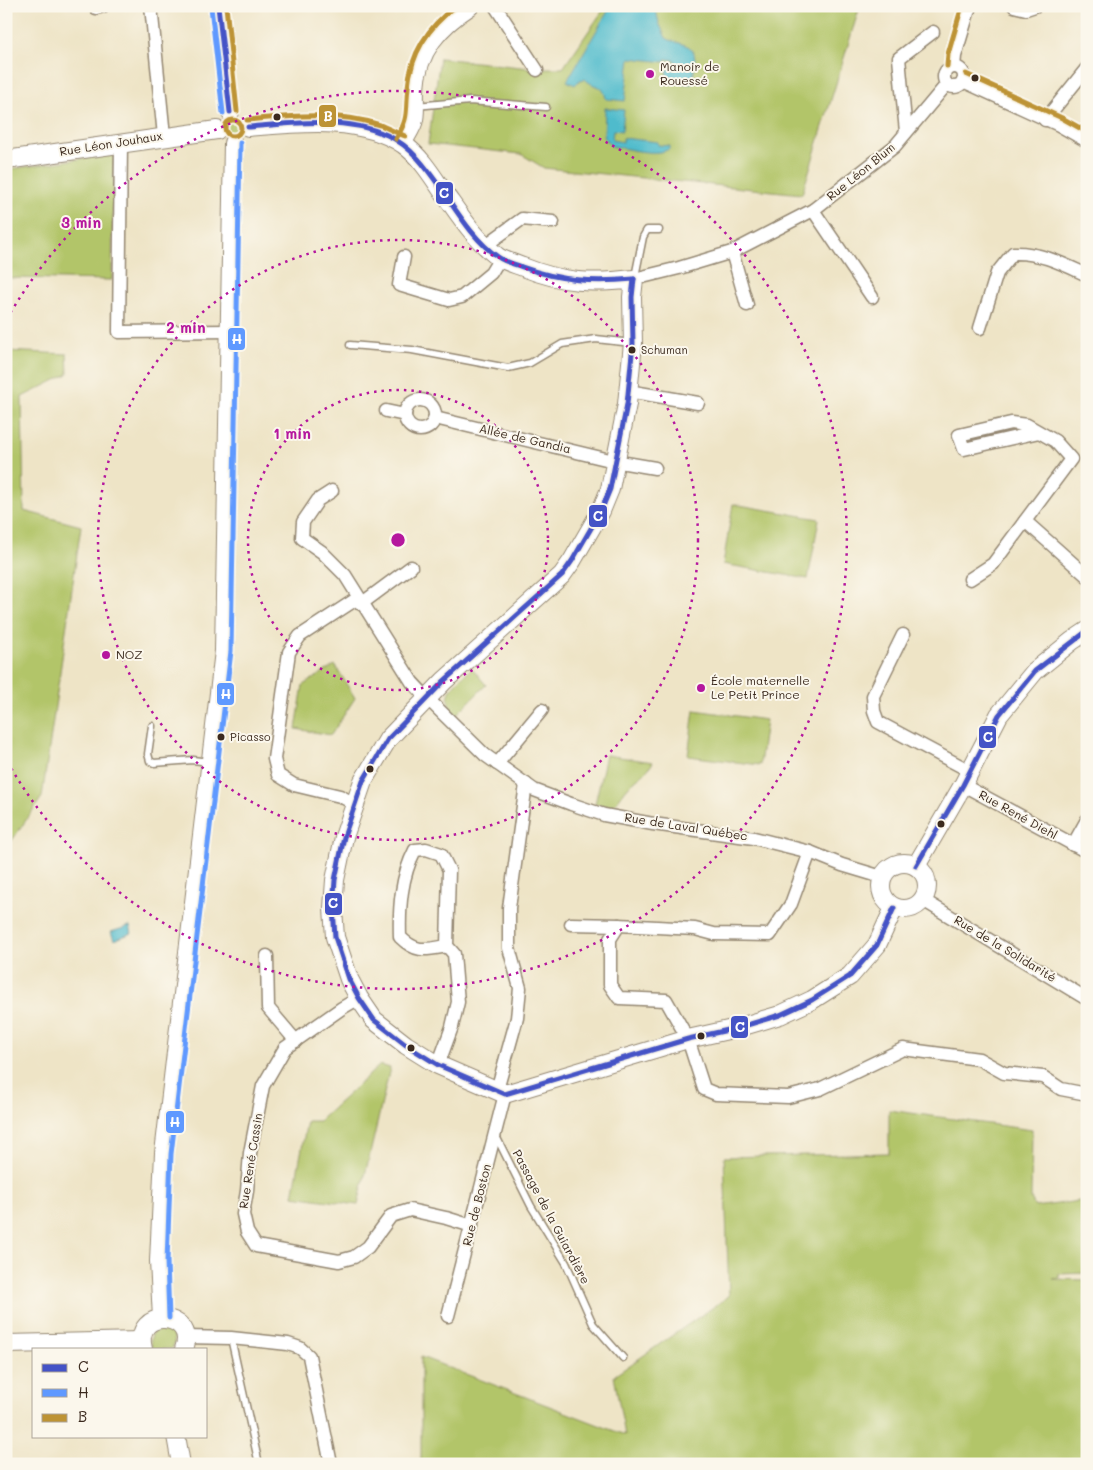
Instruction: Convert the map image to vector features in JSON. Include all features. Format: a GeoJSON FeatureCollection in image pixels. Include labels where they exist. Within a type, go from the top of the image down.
{"type":"FeatureCollection","features":[{"type":"Feature","properties":{"kind":"street"},"geometry":{"type":"LineString","coordinates":[[151,6],[164,136]]}},
{"type":"Feature","properties":{"kind":"street"},"geometry":{"type":"LineString","coordinates":[[218,6],[230,112]]}},
{"type":"Feature","properties":{"kind":"street"},"geometry":{"type":"LineString","coordinates":[[402,144],[414,124],[415,89],[419,64],[431,39],[453,17],[470,6]]}},
{"type":"Feature","properties":{"kind":"street"},"geometry":{"type":"LineString","coordinates":[[495,6],[537,70]]}},
{"type":"Feature","properties":{"kind":"street"},"geometry":{"type":"LineString","coordinates":[[954,67],[955,56],[970,6]]}},
{"type":"Feature","properties":{"kind":"street"},"geometry":{"type":"LineString","coordinates":[[1014,6],[1026,9],[1035,6]]}},
{"type":"Feature","properties":{"kind":"street","name":"Rue Léon Blum"},"geometry":{"type":"LineString","coordinates":[[906,132],[899,58],[933,32]]}},
{"type":"Feature","properties":{"kind":"street"},"geometry":{"type":"LineString","coordinates":[[954,67],[962,72],[963,81]]}},
{"type":"Feature","properties":{"kind":"street"},"geometry":{"type":"LineString","coordinates":[[954,67],[948,69],[945,75],[947,84],[956,87],[963,81]]}},
{"type":"Feature","properties":{"kind":"street"},"geometry":{"type":"LineString","coordinates":[[1045,120],[1087,68]]}},
{"type":"Feature","properties":{"kind":"street"},"geometry":{"type":"LineString","coordinates":[[963,81],[1059,125],[1087,141]]}},
{"type":"Feature","properties":{"kind":"street","name":"Rue Léon Blum"},"geometry":{"type":"LineString","coordinates":[[248,127],[296,122],[336,123],[378,132],[402,144],[419,156],[471,232],[500,258],[545,276],[570,281],[613,281],[634,279],[732,252],[813,210],[895,146],[947,84]]}},
{"type":"Feature","properties":{"kind":"street"},"geometry":{"type":"LineString","coordinates":[[230,112],[240,114],[247,122],[248,127],[248,132],[242,140],[233,143],[228,143],[221,138],[217,130],[219,120],[230,112]]}},
{"type":"Feature","properties":{"kind":"street","name":"Rue Léon Jouhaux"},"geometry":{"type":"LineString","coordinates":[[6,160],[164,136],[217,130]]}},
{"type":"Feature","properties":{"kind":"street"},"geometry":{"type":"LineString","coordinates":[[121,143],[119,332],[230,331]]}},
{"type":"Feature","properties":{"kind":"street"},"geometry":{"type":"LineString","coordinates":[[162,1318],[159,1261],[164,1153],[224,651],[233,143]]}},
{"type":"Feature","properties":{"kind":"street"},"geometry":{"type":"LineString","coordinates":[[813,210],[872,298]]}},
{"type":"Feature","properties":{"kind":"street"},"geometry":{"type":"LineString","coordinates":[[486,245],[522,219],[553,222]]}},
{"type":"Feature","properties":{"kind":"street"},"geometry":{"type":"LineString","coordinates":[[732,252],[747,305]]}},
{"type":"Feature","properties":{"kind":"street"},"geometry":{"type":"LineString","coordinates":[[980,328],[997,273],[1013,253],[1028,252],[1056,261],[1087,276]]}},
{"type":"Feature","properties":{"kind":"street"},"geometry":{"type":"LineString","coordinates":[[404,257],[399,285],[449,300],[462,297],[491,273],[500,258]]}},
{"type":"Feature","properties":{"kind":"street"},"geometry":{"type":"LineString","coordinates":[[634,279],[632,297],[633,343],[628,391],[610,488],[601,511],[562,575],[451,674],[427,698],[388,739],[363,781],[344,837],[335,880],[333,908],[335,937],[349,979],[374,1020],[406,1045],[438,1065],[501,1092],[780,1015],[818,997],[850,976],[877,945],[894,908]]}},
{"type":"Feature","properties":{"kind":"street"},"geometry":{"type":"LineString","coordinates":[[628,391],[698,403]]}},
{"type":"Feature","properties":{"kind":"street"},"geometry":{"type":"LineString","coordinates":[[422,400],[431,404],[435,418],[430,427],[421,431],[412,428],[408,424],[405,415],[406,410],[413,402],[422,400]]}},
{"type":"Feature","properties":{"kind":"street"},"geometry":{"type":"LineString","coordinates":[[386,411],[405,415]]}},
{"type":"Feature","properties":{"kind":"street","name":"Allée de Gandia"},"geometry":{"type":"LineString","coordinates":[[435,418],[614,461],[655,468]]}},
{"type":"Feature","properties":{"kind":"street"},"geometry":{"type":"LineString","coordinates":[[970,579],[993,564],[1071,459],[1055,441],[1027,424],[1011,423],[959,435],[964,449],[1039,432]]}},
{"type":"Feature","properties":{"kind":"street","name":"Rue de Laval Québec"},"geometry":{"type":"LineString","coordinates":[[332,490],[318,500],[303,522],[302,538],[322,552],[345,575],[412,682],[447,719],[497,764],[534,790],[604,815],[754,838],[810,852],[842,865],[882,877]]}},
{"type":"Feature","properties":{"kind":"street"},"geometry":{"type":"LineString","coordinates":[[1025,521],[1087,576]]}},
{"type":"Feature","properties":{"kind":"street"},"geometry":{"type":"LineString","coordinates":[[356,804],[340,796],[294,785],[278,774],[274,760],[289,652],[300,636],[411,568]]}},
{"type":"Feature","properties":{"kind":"street"},"geometry":{"type":"LineString","coordinates":[[916,866],[1000,715],[1035,671],[1087,631]]}},
{"type":"Feature","properties":{"kind":"street","name":"Rue René Diehl"},"geometry":{"type":"LineString","coordinates":[[903,635],[873,696],[874,712],[878,722],[1087,852]]}},
{"type":"Feature","properties":{"kind":"street"},"geometry":{"type":"LineString","coordinates":[[497,764],[542,710]]}},
{"type":"Feature","properties":{"kind":"street","name":"Rue de Boston"},"geometry":{"type":"LineString","coordinates":[[448,1316],[495,1135],[501,1092],[517,1018],[520,988],[510,948],[510,908],[526,784]]}},
{"type":"Feature","properties":{"kind":"street"},"geometry":{"type":"LineString","coordinates":[[1074,845],[1087,820]]}},
{"type":"Feature","properties":{"kind":"street"},"geometry":{"type":"LineString","coordinates":[[438,1065],[452,1027],[458,1002],[454,954],[447,946],[449,870],[441,854],[426,849],[414,850],[407,866],[399,910],[400,937],[409,946],[425,950],[447,946]]}},
{"type":"Feature","properties":{"kind":"street"},"geometry":{"type":"LineString","coordinates":[[571,924],[695,929],[714,934],[770,935],[791,904],[810,852]]}},
{"type":"Feature","properties":{"kind":"street"},"geometry":{"type":"LineString","coordinates":[[900,863],[916,866],[926,878],[927,885],[923,900],[910,909],[894,908],[883,898],[881,891],[882,877],[886,870],[900,863]]}},
{"type":"Feature","properties":{"kind":"street","name":"Rue de la Solidarité"},"geometry":{"type":"LineString","coordinates":[[923,900],[1087,999]]}},
{"type":"Feature","properties":{"kind":"street"},"geometry":{"type":"LineString","coordinates":[[619,925],[610,939],[610,985],[619,998],[666,1000],[688,1040],[704,1089],[716,1094],[788,1097],[820,1089],[903,1049],[979,1059],[1004,1073],[1043,1077],[1061,1089],[1087,1094]]}},
{"type":"Feature","properties":{"kind":"street"},"geometry":{"type":"LineString","coordinates":[[267,956],[268,1008],[296,1041]]}},
{"type":"Feature","properties":{"kind":"street","name":"Rue René Cassin"},"geometry":{"type":"LineString","coordinates":[[359,998],[286,1048],[264,1086],[250,1153],[243,1214],[247,1232],[256,1246],[339,1261],[354,1257],[368,1247],[391,1216],[410,1210],[472,1226]]}},
{"type":"Feature","properties":{"kind":"street"},"geometry":{"type":"LineString","coordinates":[[6,1344],[142,1345],[145,1328],[162,1318],[180,1325],[185,1343],[231,1338],[288,1344],[300,1348],[309,1356],[331,1464]]}},
{"type":"Feature","properties":{"kind":"street"},"geometry":{"type":"LineString","coordinates":[[176,1438],[180,1464]]}},
{"type":"Feature","properties":{"kind":"lane"},"geometry":{"type":"LineString","coordinates":[[416,106],[470,101],[546,107]]}},
{"type":"Feature","properties":{"kind":"lane"},"geometry":{"type":"LineString","coordinates":[[634,279],[643,237],[647,230],[659,230]]}},
{"type":"Feature","properties":{"kind":"lane"},"geometry":{"type":"LineString","coordinates":[[350,345],[412,350],[508,368],[530,363],[562,344],[596,339],[633,343]]}},
{"type":"Feature","properties":{"kind":"lane"},"geometry":{"type":"LineString","coordinates":[[152,726],[148,754],[150,761],[154,763],[194,760],[210,762]]}},
{"type":"Feature","properties":{"kind":"lane","name":"Passage de la Guiardière"},"geometry":{"type":"LineString","coordinates":[[495,1135],[532,1206],[566,1264],[593,1324],[623,1358]]}},
{"type":"Feature","properties":{"kind":"lane"},"geometry":{"type":"LineString","coordinates":[[231,1338],[259,1464]]}},
{"type":"Feature","properties":{"kind":"green space"},"geometry":{"type":"Polygon","coordinates":[[[606,6],[860,6],[802,194],[544,168],[521,154],[428,144],[440,58],[529,68],[563,68],[606,6]]]}},
{"type":"Feature","properties":{"kind":"green space"},"geometry":{"type":"Polygon","coordinates":[[[233,120],[241,128],[233,136],[225,128],[233,120]]]}},
{"type":"Feature","properties":{"kind":"green space"},"geometry":{"type":"Polygon","coordinates":[[[114,154],[112,280],[9,278],[10,169],[114,154]]]}},
{"type":"Feature","properties":{"kind":"green space"},"geometry":{"type":"Polygon","coordinates":[[[6,351],[67,354],[68,374],[22,397],[24,511],[81,526],[42,797],[6,849],[6,351]]]}},
{"type":"Feature","properties":{"kind":"green space"},"geometry":{"type":"Polygon","coordinates":[[[733,504],[819,519],[808,579],[723,564],[733,504]]]}},
{"type":"Feature","properties":{"kind":"green space"},"geometry":{"type":"Polygon","coordinates":[[[335,665],[355,698],[331,735],[296,729],[303,685],[335,665]]]}},
{"type":"Feature","properties":{"kind":"green space"},"geometry":{"type":"Polygon","coordinates":[[[472,668],[486,685],[456,715],[448,701],[451,689],[472,668]]]}},
{"type":"Feature","properties":{"kind":"green space"},"geometry":{"type":"Polygon","coordinates":[[[694,710],[766,720],[760,765],[688,756],[694,710]]]}},
{"type":"Feature","properties":{"kind":"green space"},"geometry":{"type":"Polygon","coordinates":[[[606,755],[653,762],[646,772],[633,782],[612,807],[595,804],[606,755]]]}},
{"type":"Feature","properties":{"kind":"green space"},"geometry":{"type":"Polygon","coordinates":[[[380,1065],[390,1068],[358,1205],[293,1196],[307,1121],[319,1121],[380,1065]]]}},
{"type":"Feature","properties":{"kind":"green space"},"geometry":{"type":"Polygon","coordinates":[[[889,1110],[1032,1130],[1031,1199],[1035,1207],[1087,1200],[1087,1273],[1059,1274],[1059,1278],[1053,1279],[1087,1280],[1087,1464],[421,1464],[421,1357],[625,1435],[614,1376],[729,1296],[724,1157],[889,1153],[889,1110]]]}},
{"type":"Feature","properties":{"kind":"green space"},"geometry":{"type":"Polygon","coordinates":[[[164,1328],[171,1332],[174,1338],[172,1348],[153,1348],[151,1337],[154,1332],[164,1328]]]}},
{"type":"Feature","properties":{"kind":"water"},"geometry":{"type":"Polygon","coordinates":[[[611,6],[655,6],[659,23],[666,38],[685,45],[693,51],[695,61],[692,84],[666,83],[667,69],[675,69],[675,60],[666,59],[665,62],[630,58],[625,101],[606,99],[603,90],[585,79],[580,80],[575,85],[567,81],[611,6]]]}},
{"type":"Feature","properties":{"kind":"water"},"geometry":{"type":"Polygon","coordinates":[[[605,108],[624,110],[622,131],[613,130],[612,140],[623,142],[623,138],[658,142],[658,145],[670,146],[670,148],[665,151],[650,152],[611,146],[604,137],[605,108]]]}},
{"type":"Feature","properties":{"kind":"water"},"geometry":{"type":"Polygon","coordinates":[[[130,926],[132,933],[114,940],[111,932],[130,926]]]}},
{"type":"Feature","properties":{"kind":"transit line","name":"C"},"geometry":{"type":"LineString","coordinates":[[218,6],[230,112]]}},
{"type":"Feature","properties":{"kind":"transit line","name":"B"},"geometry":{"type":"LineString","coordinates":[[226,6],[237,111]]}},
{"type":"Feature","properties":{"kind":"transit line","name":"B"},"geometry":{"type":"LineString","coordinates":[[396,139],[405,119],[410,75],[417,52],[430,31],[456,6]]}},
{"type":"Feature","properties":{"kind":"transit line","name":"B"},"geometry":{"type":"LineString","coordinates":[[947,66],[948,54],[962,6]]}},
{"type":"Feature","properties":{"kind":"transit line","name":"H"},"geometry":{"type":"LineString","coordinates":[[211,7],[223,113]]}},
{"type":"Feature","properties":{"kind":"transit line","name":"B"},"geometry":{"type":"LineString","coordinates":[[966,74],[1062,118],[1087,132]]}},
{"type":"Feature","properties":{"kind":"transit line","name":"B"},"geometry":{"type":"LineString","coordinates":[[247,120],[331,116],[380,125],[405,136]]}},
{"type":"Feature","properties":{"kind":"transit line","name":"B"},"geometry":{"type":"LineString","coordinates":[[233,120],[241,128],[233,136],[225,128],[233,120]]}},
{"type":"Feature","properties":{"kind":"transit line","name":"C"},"geometry":{"type":"LineString","coordinates":[[248,127],[318,122],[336,123],[371,129],[387,135],[405,146],[419,160],[475,236],[501,259],[536,272],[577,280],[634,279]]}},
{"type":"Feature","properties":{"kind":"transit line","name":"H"},"geometry":{"type":"LineString","coordinates":[[169,1318],[167,1261],[171,1154],[231,651],[240,143]]}},
{"type":"Feature","properties":{"kind":"transit line","name":"C"},"geometry":{"type":"LineString","coordinates":[[634,279],[632,297],[633,343],[627,404],[610,489],[601,511],[562,575],[444,681],[388,739],[363,781],[344,837],[335,880],[333,908],[335,937],[349,979],[374,1020],[406,1045],[438,1065],[505,1094],[688,1039],[737,1028],[780,1015],[812,1000],[850,976],[877,945],[894,908]]}},
{"type":"Feature","properties":{"kind":"transit line","name":"C"},"geometry":{"type":"LineString","coordinates":[[916,866],[963,785],[999,715],[1035,671],[1087,631]]}},
{"type":"Feature","properties":{"kind":"place","name":"Manoir de Rouessé"},"geometry":{"type":"Point","coordinates":[650,74]}},
{"type":"Feature","properties":{"kind":"place","name":"Schuman"},"geometry":{"type":"Point","coordinates":[632,350]}},
{"type":"Feature","properties":{"kind":"place","name":"NOZ"},"geometry":{"type":"Point","coordinates":[106,655]}},
{"type":"Feature","properties":{"kind":"place","name":"École maternelle Le Petit Prince"},"geometry":{"type":"Point","coordinates":[701,688]}},
{"type":"Feature","properties":{"kind":"place","name":"Picasso"},"geometry":{"type":"Point","coordinates":[221,737]}}]}
